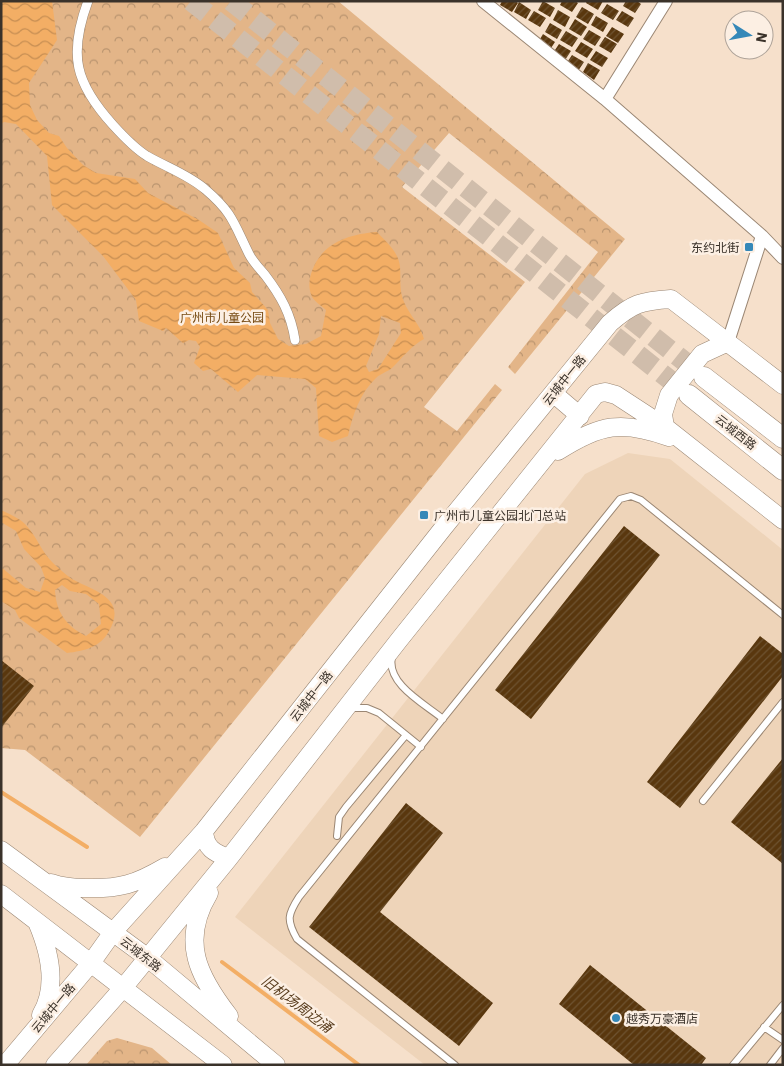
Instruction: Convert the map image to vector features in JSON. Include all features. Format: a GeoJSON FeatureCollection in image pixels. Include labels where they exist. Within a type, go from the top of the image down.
{"type":"FeatureCollection","features":[{"type":"Feature","properties":{"kind":"main road","name":"云城中一路"},"geometry":{"type":"LineString","coordinates":[[5,1065],[91,963],[113,932],[204,831],[553,393],[610,323],[629,306],[650,300],[671,299],[783,385]]}},
{"type":"Feature","properties":{"kind":"main road"},"geometry":{"type":"LineString","coordinates":[[665,427],[663,414],[669,395],[702,354],[728,342]]}},
{"type":"Feature","properties":{"kind":"main road","name":"云城西路"},"geometry":{"type":"LineString","coordinates":[[704,377],[783,438]]}},
{"type":"Feature","properties":{"kind":"main road"},"geometry":{"type":"LineString","coordinates":[[55,1065],[123,988],[229,858],[394,646],[596,394],[605,392],[616,395],[665,427],[783,520]]}},
{"type":"Feature","properties":{"kind":"main road"},"geometry":{"type":"LineString","coordinates":[[553,393],[580,416]]}},
{"type":"Feature","properties":{"kind":"main road","name":"云城西路"},"geometry":{"type":"LineString","coordinates":[[689,395],[783,470]]}},
{"type":"Feature","properties":{"kind":"main road"},"geometry":{"type":"LineString","coordinates":[[543,460],[582,436],[617,426],[638,426],[686,443]]}},
{"type":"Feature","properties":{"kind":"main road"},"geometry":{"type":"LineString","coordinates":[[204,831],[204,840],[211,850],[229,858]]}},
{"type":"Feature","properties":{"kind":"main road","name":"云城东路"},"geometry":{"type":"LineString","coordinates":[[1,850],[148,958],[276,1065]]}},
{"type":"Feature","properties":{"kind":"main road"},"geometry":{"type":"LineString","coordinates":[[229,858],[199,914],[194,932],[194,950],[204,983],[252,1045]]}},
{"type":"Feature","properties":{"kind":"main road"},"geometry":{"type":"LineString","coordinates":[[38,877],[58,885],[74,888],[122,887],[143,880],[178,860]]}},
{"type":"Feature","properties":{"kind":"main road"},"geometry":{"type":"LineString","coordinates":[[1,894],[223,1065]]}},
{"type":"Feature","properties":{"kind":"main road"},"geometry":{"type":"LineString","coordinates":[[27,1039],[46,1007],[50,982],[47,952],[37,922]]}},
{"type":"Feature","properties":{"kind":"street"},"geometry":{"type":"LineString","coordinates":[[88,1],[78,32],[77,50],[82,82],[89,96],[124,136],[145,155],[204,188],[222,205],[234,220],[250,255],[280,296],[288,311],[295,340]]}},
{"type":"Feature","properties":{"kind":"street"},"geometry":{"type":"LineString","coordinates":[[483,1],[605,99],[762,236],[779,254]]}},
{"type":"Feature","properties":{"kind":"street"},"geometry":{"type":"LineString","coordinates":[[605,99],[666,1]]}},
{"type":"Feature","properties":{"kind":"street"},"geometry":{"type":"LineString","coordinates":[[728,342],[762,236]]}},
{"type":"Feature","properties":{"kind":"lane"},"geometry":{"type":"LineString","coordinates":[[455,1065],[297,939],[290,928],[289,912],[299,897],[620,499],[631,496],[641,500],[783,615]]}},
{"type":"Feature","properties":{"kind":"lane"},"geometry":{"type":"LineString","coordinates":[[394,646],[390,666],[396,681],[443,718]]}},
{"type":"Feature","properties":{"kind":"lane"},"geometry":{"type":"LineString","coordinates":[[703,802],[783,702]]}},
{"type":"Feature","properties":{"kind":"lane"},"geometry":{"type":"LineString","coordinates":[[346,708],[367,708],[379,713],[421,747]]}},
{"type":"Feature","properties":{"kind":"lane"},"geometry":{"type":"LineString","coordinates":[[337,836],[339,817],[406,735]]}},
{"type":"Feature","properties":{"kind":"lane"},"geometry":{"type":"LineString","coordinates":[[733,1065],[783,1005]]}},
{"type":"Feature","properties":{"kind":"lane"},"geometry":{"type":"LineString","coordinates":[[764,1027],[783,1040]]}},
{"type":"Feature","properties":{"kind":"lane"},"geometry":{"type":"LineString","coordinates":[[770,1065],[783,1048]]}},
{"type":"Feature","properties":{"kind":"shaded area"},"geometry":{"type":"Polygon","coordinates":[[[628,453],[670,459],[783,550],[783,1063],[781,1065],[425,1065],[235,917],[585,474],[628,453]]]}},
{"type":"Feature","properties":{"kind":"green space","name":"广州市儿童公园"},"geometry":{"type":"Polygon","coordinates":[[[1,1],[338,1],[625,239],[515,374],[508,367],[598,252],[449,133],[402,187],[525,282],[424,407],[457,431],[495,384],[502,390],[140,837],[25,750],[1,748],[1,1]]]}},
{"type":"Feature","properties":{"kind":"green space"},"geometry":{"type":"Polygon","coordinates":[[[117,1038],[152,1048],[172,1065],[86,1065],[107,1041],[117,1038]]]}},
{"type":"Feature","properties":{"kind":"water"},"geometry":{"type":"Polygon","coordinates":[[[1,1],[52,1],[57,40],[29,83],[30,105],[37,120],[49,133],[59,136],[83,165],[96,173],[135,179],[148,193],[199,220],[218,233],[234,268],[250,283],[252,292],[268,310],[270,323],[278,339],[289,346],[306,344],[321,336],[326,310],[312,297],[309,284],[312,271],[322,253],[347,238],[377,232],[392,248],[397,257],[400,267],[402,298],[424,339],[411,348],[391,369],[378,376],[370,384],[358,404],[348,436],[332,442],[319,436],[316,388],[305,379],[257,375],[238,392],[211,369],[203,371],[194,363],[200,347],[196,341],[189,340],[183,343],[166,328],[163,331],[139,321],[136,300],[103,256],[52,205],[47,156],[16,124],[4,122],[1,124],[1,1]],[[381,316],[379,334],[366,366],[369,372],[378,369],[401,333],[400,323],[381,316]]]}},
{"type":"Feature","properties":{"kind":"water"},"geometry":{"type":"Polygon","coordinates":[[[1,510],[23,522],[54,564],[72,579],[106,597],[114,611],[114,620],[106,636],[101,641],[86,649],[67,653],[19,618],[15,610],[1,601],[1,567],[26,588],[40,592],[45,578],[41,567],[24,549],[16,531],[1,522],[1,510]],[[62,585],[55,590],[57,605],[63,618],[73,628],[86,636],[101,624],[99,604],[86,594],[70,591],[62,585]]]}},
{"type":"Feature","properties":{"kind":"building"},"geometry":{"type":"Polygon","coordinates":[[[502,1],[515,1],[518,3],[512,12],[500,5],[502,1]]]}},
{"type":"Feature","properties":{"kind":"building"},"geometry":{"type":"Polygon","coordinates":[[[543,1],[555,8],[550,17],[538,10],[543,1]]]}},
{"type":"Feature","properties":{"kind":"building"},"geometry":{"type":"Polygon","coordinates":[[[562,1],[575,1],[578,3],[572,12],[560,5],[562,1]]]}},
{"type":"Feature","properties":{"kind":"building"},"geometry":{"type":"Polygon","coordinates":[[[587,1],[603,1],[598,10],[586,3],[587,1]]]}},
{"type":"Feature","properties":{"kind":"building"},"geometry":{"type":"Polygon","coordinates":[[[626,1],[637,1],[641,4],[635,13],[623,6],[626,1]]]}},
{"type":"Feature","properties":{"kind":"building"},"geometry":{"type":"Polygon","coordinates":[[[519,2],[531,10],[526,19],[514,12],[519,2]]]}},
{"type":"Feature","properties":{"kind":"building"},"geometry":{"type":"Polygon","coordinates":[[[607,4],[619,11],[613,20],[601,13],[607,4]]]}},
{"type":"Feature","properties":{"kind":"building"},"geometry":{"type":"Polygon","coordinates":[[[582,7],[594,14],[588,24],[576,17],[582,7]]]}},
{"type":"Feature","properties":{"kind":"building"},"geometry":{"type":"Polygon","coordinates":[[[558,10],[570,17],[565,27],[553,20],[558,10]]]}},
{"type":"Feature","properties":{"kind":"building"},"geometry":{"type":"Polygon","coordinates":[[[534,11],[546,18],[540,27],[528,20],[534,11]]]}},
{"type":"Feature","properties":{"kind":"building"},"geometry":{"type":"Polygon","coordinates":[[[622,11],[634,18],[628,27],[616,20],[622,11]]]}},
{"type":"Feature","properties":{"kind":"building"},"geometry":{"type":"Polygon","coordinates":[[[596,16],[608,23],[603,32],[591,25],[596,16]]]}},
{"type":"Feature","properties":{"kind":"building"},"geometry":{"type":"Polygon","coordinates":[[[575,19],[587,27],[581,36],[569,29],[575,19]]]}},
{"type":"Feature","properties":{"kind":"building"},"geometry":{"type":"Polygon","coordinates":[[[550,23],[562,30],[557,39],[545,32],[550,23]]]}},
{"type":"Feature","properties":{"kind":"building"},"geometry":{"type":"Polygon","coordinates":[[[612,27],[624,34],[618,43],[606,36],[612,27]]]}},
{"type":"Feature","properties":{"kind":"building"},"geometry":{"type":"Polygon","coordinates":[[[589,30],[601,37],[595,46],[583,39],[589,30]]]}},
{"type":"Feature","properties":{"kind":"building"},"geometry":{"type":"Polygon","coordinates":[[[566,31],[578,38],[572,47],[560,40],[566,31]]]}},
{"type":"Feature","properties":{"kind":"building"},"geometry":{"type":"Polygon","coordinates":[[[543,34],[555,42],[549,51],[537,44],[543,34]]]}},
{"type":"Feature","properties":{"kind":"building"},"geometry":{"type":"Polygon","coordinates":[[[605,37],[617,44],[611,53],[599,46],[605,37]]]}},
{"type":"Feature","properties":{"kind":"building"},"geometry":{"type":"Polygon","coordinates":[[[581,42],[593,49],[587,58],[575,51],[581,42]]]}},
{"type":"Feature","properties":{"kind":"building"},"geometry":{"type":"Polygon","coordinates":[[[559,44],[571,51],[565,60],[553,53],[559,44]]]}},
{"type":"Feature","properties":{"kind":"building"},"geometry":{"type":"Polygon","coordinates":[[[596,51],[608,58],[602,67],[590,60],[596,51]]]}},
{"type":"Feature","properties":{"kind":"building"},"geometry":{"type":"Polygon","coordinates":[[[572,55],[584,62],[578,71],[566,64],[572,55]]]}},
{"type":"Feature","properties":{"kind":"building"},"geometry":{"type":"Polygon","coordinates":[[[588,63],[600,70],[594,80],[583,72],[588,63]]]}},
{"type":"Feature","properties":{"kind":"building"},"geometry":{"type":"Polygon","coordinates":[[[624,526],[660,555],[531,719],[495,690],[624,526]]]}},
{"type":"Feature","properties":{"kind":"building"},"geometry":{"type":"Polygon","coordinates":[[[760,636],[783,654],[783,676],[680,808],[647,782],[760,636]]]}},
{"type":"Feature","properties":{"kind":"building"},"geometry":{"type":"Polygon","coordinates":[[[1,660],[34,686],[1,728],[1,660]]]}},
{"type":"Feature","properties":{"kind":"building"},"geometry":{"type":"Polygon","coordinates":[[[783,758],[783,864],[731,822],[783,758]]]}},
{"type":"Feature","properties":{"kind":"building"},"geometry":{"type":"Polygon","coordinates":[[[406,803],[443,833],[380,912],[493,1003],[459,1046],[309,927],[406,803]]]}},
{"type":"Feature","properties":{"kind":"building","name":"越秀万豪酒店"},"geometry":{"type":"Polygon","coordinates":[[[590,965],[706,1058],[701,1065],[634,1065],[559,1004],[590,965]]]}},
{"type":"Feature","properties":{"kind":"waterway","name":"旧机场周边涌"},"geometry":{"type":"LineString","coordinates":[[1,792],[87,847]]}},
{"type":"Feature","properties":{"kind":"waterway","name":"旧机场周边涌"},"geometry":{"type":"LineString","coordinates":[[222,962],[359,1065]]}},
{"type":"Feature","properties":{"kind":"tunnel"},"geometry":{"type":"LineString","coordinates":[[191,1],[689,395]]}},
{"type":"Feature","properties":{"kind":"tunnel"},"geometry":{"type":"LineString","coordinates":[[231,1],[704,377]]}},
{"type":"Feature","properties":{"kind":"place","name":"东约北街"},"geometry":{"type":"Point","coordinates":[749,247]}},
{"type":"Feature","properties":{"kind":"place","name":"广州市儿童公园北门总站"},"geometry":{"type":"Point","coordinates":[424,515]}},
{"type":"Feature","properties":{"kind":"place","name":"越秀万豪酒店"},"geometry":{"type":"Point","coordinates":[616,1018]}}]}
